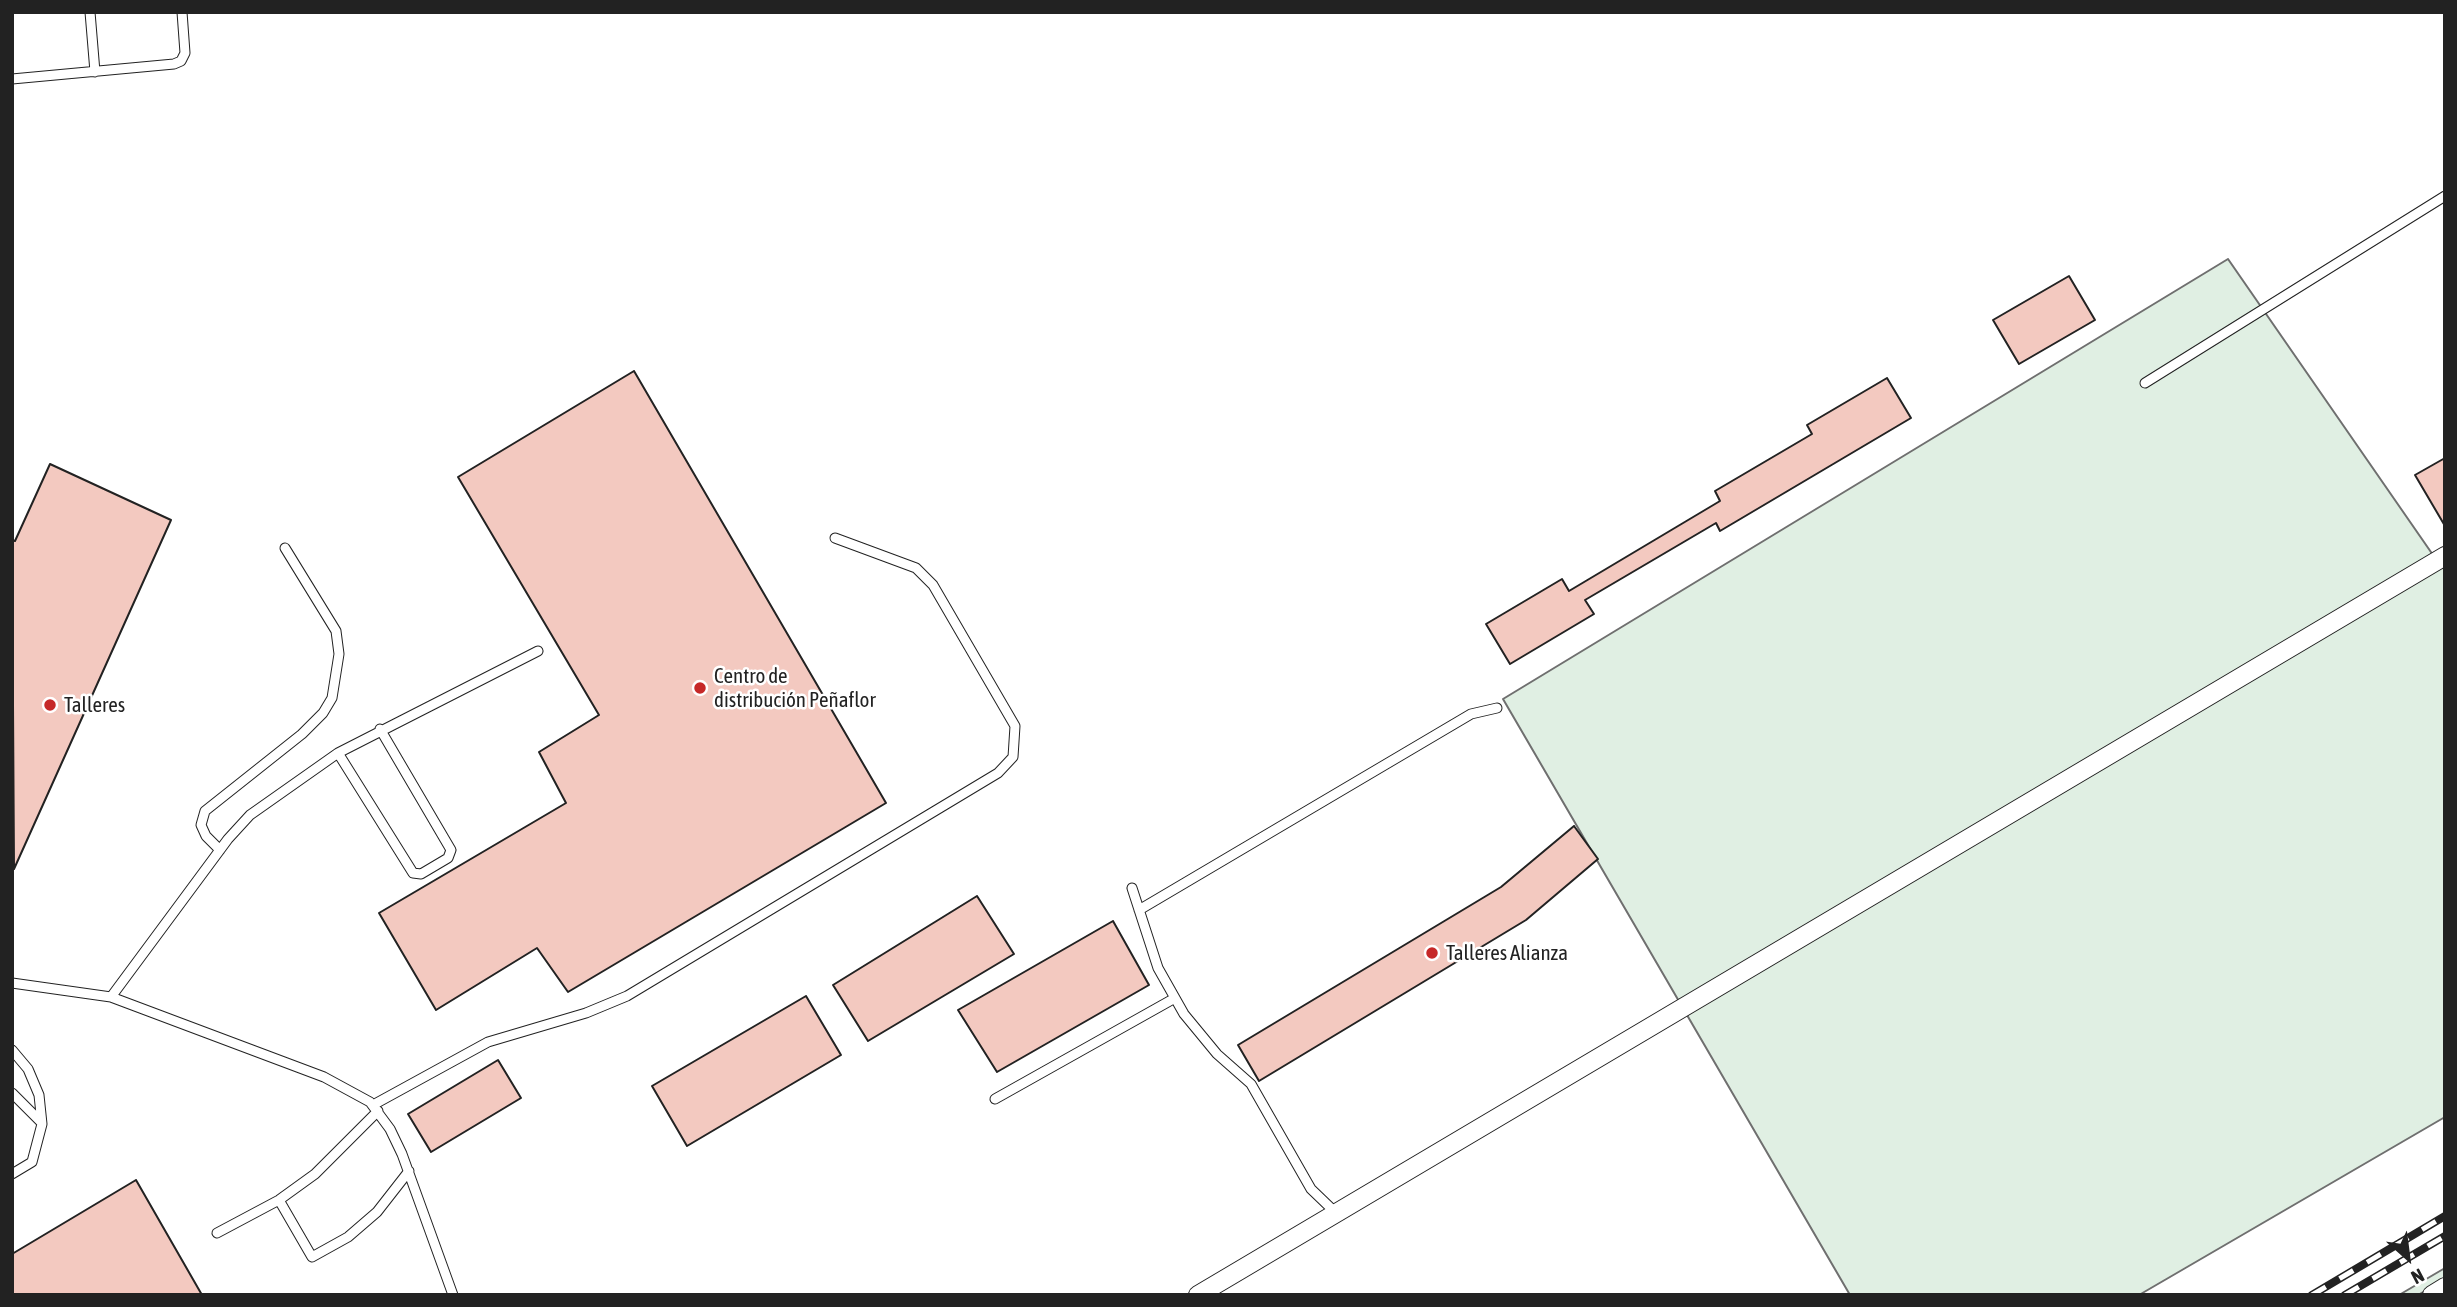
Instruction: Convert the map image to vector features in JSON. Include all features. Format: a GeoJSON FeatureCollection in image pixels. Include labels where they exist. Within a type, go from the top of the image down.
{"type":"FeatureCollection","features":[{"type":"Feature","properties":{"kind":"street"},"geometry":{"type":"LineString","coordinates":[[1198,1295],[2445,556]]}},
{"type":"Feature","properties":{"kind":"street"},"geometry":{"type":"LineString","coordinates":[[2432,1295],[2445,1287]]}},
{"type":"Feature","properties":{"kind":"lane"},"geometry":{"type":"LineString","coordinates":[[90,12],[95,72]]}},
{"type":"Feature","properties":{"kind":"lane"},"geometry":{"type":"LineString","coordinates":[[12,79],[174,64],[181,61],[185,53],[182,12]]}},
{"type":"Feature","properties":{"kind":"lane"},"geometry":{"type":"LineString","coordinates":[[2145,383],[2445,196]]}},
{"type":"Feature","properties":{"kind":"lane"},"geometry":{"type":"LineString","coordinates":[[217,1233],[279,1200],[316,1174],[375,1108],[488,1042],[586,1013],[627,996],[998,773],[1013,757],[1016,740],[1010,716],[933,585],[916,568],[835,538]]}},
{"type":"Feature","properties":{"kind":"lane"},"geometry":{"type":"LineString","coordinates":[[220,850],[205,836],[201,825],[205,811],[302,734],[323,713],[332,698],[338,654],[336,631],[285,548]]}},
{"type":"Feature","properties":{"kind":"lane"},"geometry":{"type":"LineString","coordinates":[[111,997],[220,850],[250,815],[338,753],[380,729],[538,651]]}},
{"type":"Feature","properties":{"kind":"lane"},"geometry":{"type":"LineString","coordinates":[[1139,911],[1471,714],[1497,708]]}},
{"type":"Feature","properties":{"kind":"lane"},"geometry":{"type":"LineString","coordinates":[[338,753],[413,873],[421,874],[449,858],[451,850],[380,729]]}},
{"type":"Feature","properties":{"kind":"lane"},"geometry":{"type":"LineString","coordinates":[[1132,888],[1158,968],[1175,998],[1217,1054],[1251,1084],[1311,1189],[1338,1213]]}},
{"type":"Feature","properties":{"kind":"lane"},"geometry":{"type":"LineString","coordinates":[[12,983],[111,997],[324,1077],[375,1108],[408,1171],[453,1295]]}},
{"type":"Feature","properties":{"kind":"lane"},"geometry":{"type":"LineString","coordinates":[[995,1099],[1175,998]]}},
{"type":"Feature","properties":{"kind":"lane"},"geometry":{"type":"LineString","coordinates":[[12,1050],[28,1069],[39,1095],[42,1124],[32,1162],[12,1174]]}},
{"type":"Feature","properties":{"kind":"lane"},"geometry":{"type":"LineString","coordinates":[[12,1093],[42,1124]]}},
{"type":"Feature","properties":{"kind":"lane"},"geometry":{"type":"LineString","coordinates":[[279,1200],[312,1257],[348,1237],[377,1212],[408,1171]]}},
{"type":"Feature","properties":{"kind":"green space"},"geometry":{"type":"Polygon","coordinates":[[[2228,259],[2442,568],[2445,567],[2445,1117],[2139,1295],[1850,1295],[1503,699],[2228,259]]]}},
{"type":"Feature","properties":{"kind":"green space"},"geometry":{"type":"Polygon","coordinates":[[[2445,1268],[2445,1279],[2418,1295],[2399,1295],[2445,1268]]]}},
{"type":"Feature","properties":{"kind":"building"},"geometry":{"type":"Polygon","coordinates":[[[2069,276],[2095,320],[2019,364],[1993,320],[2069,276]]]}},
{"type":"Feature","properties":{"kind":"building","name":"Centro de distribución Peñaflor"},"geometry":{"type":"Polygon","coordinates":[[[634,371],[886,803],[568,992],[537,948],[436,1010],[379,913],[566,803],[539,752],[599,715],[458,477],[634,371]]]}},
{"type":"Feature","properties":{"kind":"building"},"geometry":{"type":"Polygon","coordinates":[[[1887,378],[1911,418],[1720,531],[1716,523],[1585,600],[1594,614],[1510,664],[1486,624],[1562,579],[1569,591],[1720,501],[1715,491],[1812,434],[1807,425],[1887,378]]]}},
{"type":"Feature","properties":{"kind":"building"},"geometry":{"type":"Polygon","coordinates":[[[2445,458],[2445,526],[2415,475],[2445,458]]]}},
{"type":"Feature","properties":{"kind":"building","name":"Talleres"},"geometry":{"type":"Polygon","coordinates":[[[50,464],[171,520],[14,869],[12,540],[15,541],[50,464]]]}},
{"type":"Feature","properties":{"kind":"building","name":"Talleres Alianza"},"geometry":{"type":"Polygon","coordinates":[[[1574,826],[1598,859],[1526,920],[1259,1081],[1238,1045],[1501,887],[1574,826]]]}},
{"type":"Feature","properties":{"kind":"building"},"geometry":{"type":"Polygon","coordinates":[[[977,896],[1014,954],[868,1041],[833,985],[977,896]]]}},
{"type":"Feature","properties":{"kind":"building"},"geometry":{"type":"Polygon","coordinates":[[[1113,921],[1149,985],[997,1072],[958,1010],[1113,921]]]}},
{"type":"Feature","properties":{"kind":"building"},"geometry":{"type":"Polygon","coordinates":[[[806,996],[841,1055],[687,1146],[652,1086],[806,996]]]}},
{"type":"Feature","properties":{"kind":"building"},"geometry":{"type":"Polygon","coordinates":[[[498,1060],[521,1098],[431,1152],[408,1114],[498,1060]]]}},
{"type":"Feature","properties":{"kind":"building"},"geometry":{"type":"Polygon","coordinates":[[[136,1180],[202,1295],[12,1295],[12,1254],[136,1180]]]}},
{"type":"Feature","properties":{"kind":"railway"},"geometry":{"type":"LineString","coordinates":[[2312,1295],[2445,1216]]}},
{"type":"Feature","properties":{"kind":"railway"},"geometry":{"type":"LineString","coordinates":[[2345,1295],[2445,1236]]}},
{"type":"Feature","properties":{"kind":"place","name":"Centro de distribución Peñaflor"},"geometry":{"type":"Point","coordinates":[700,688]}},
{"type":"Feature","properties":{"kind":"place","name":"Talleres"},"geometry":{"type":"Point","coordinates":[50,705]}},
{"type":"Feature","properties":{"kind":"place","name":"Talleres Alianza"},"geometry":{"type":"Point","coordinates":[1432,953]}}]}
